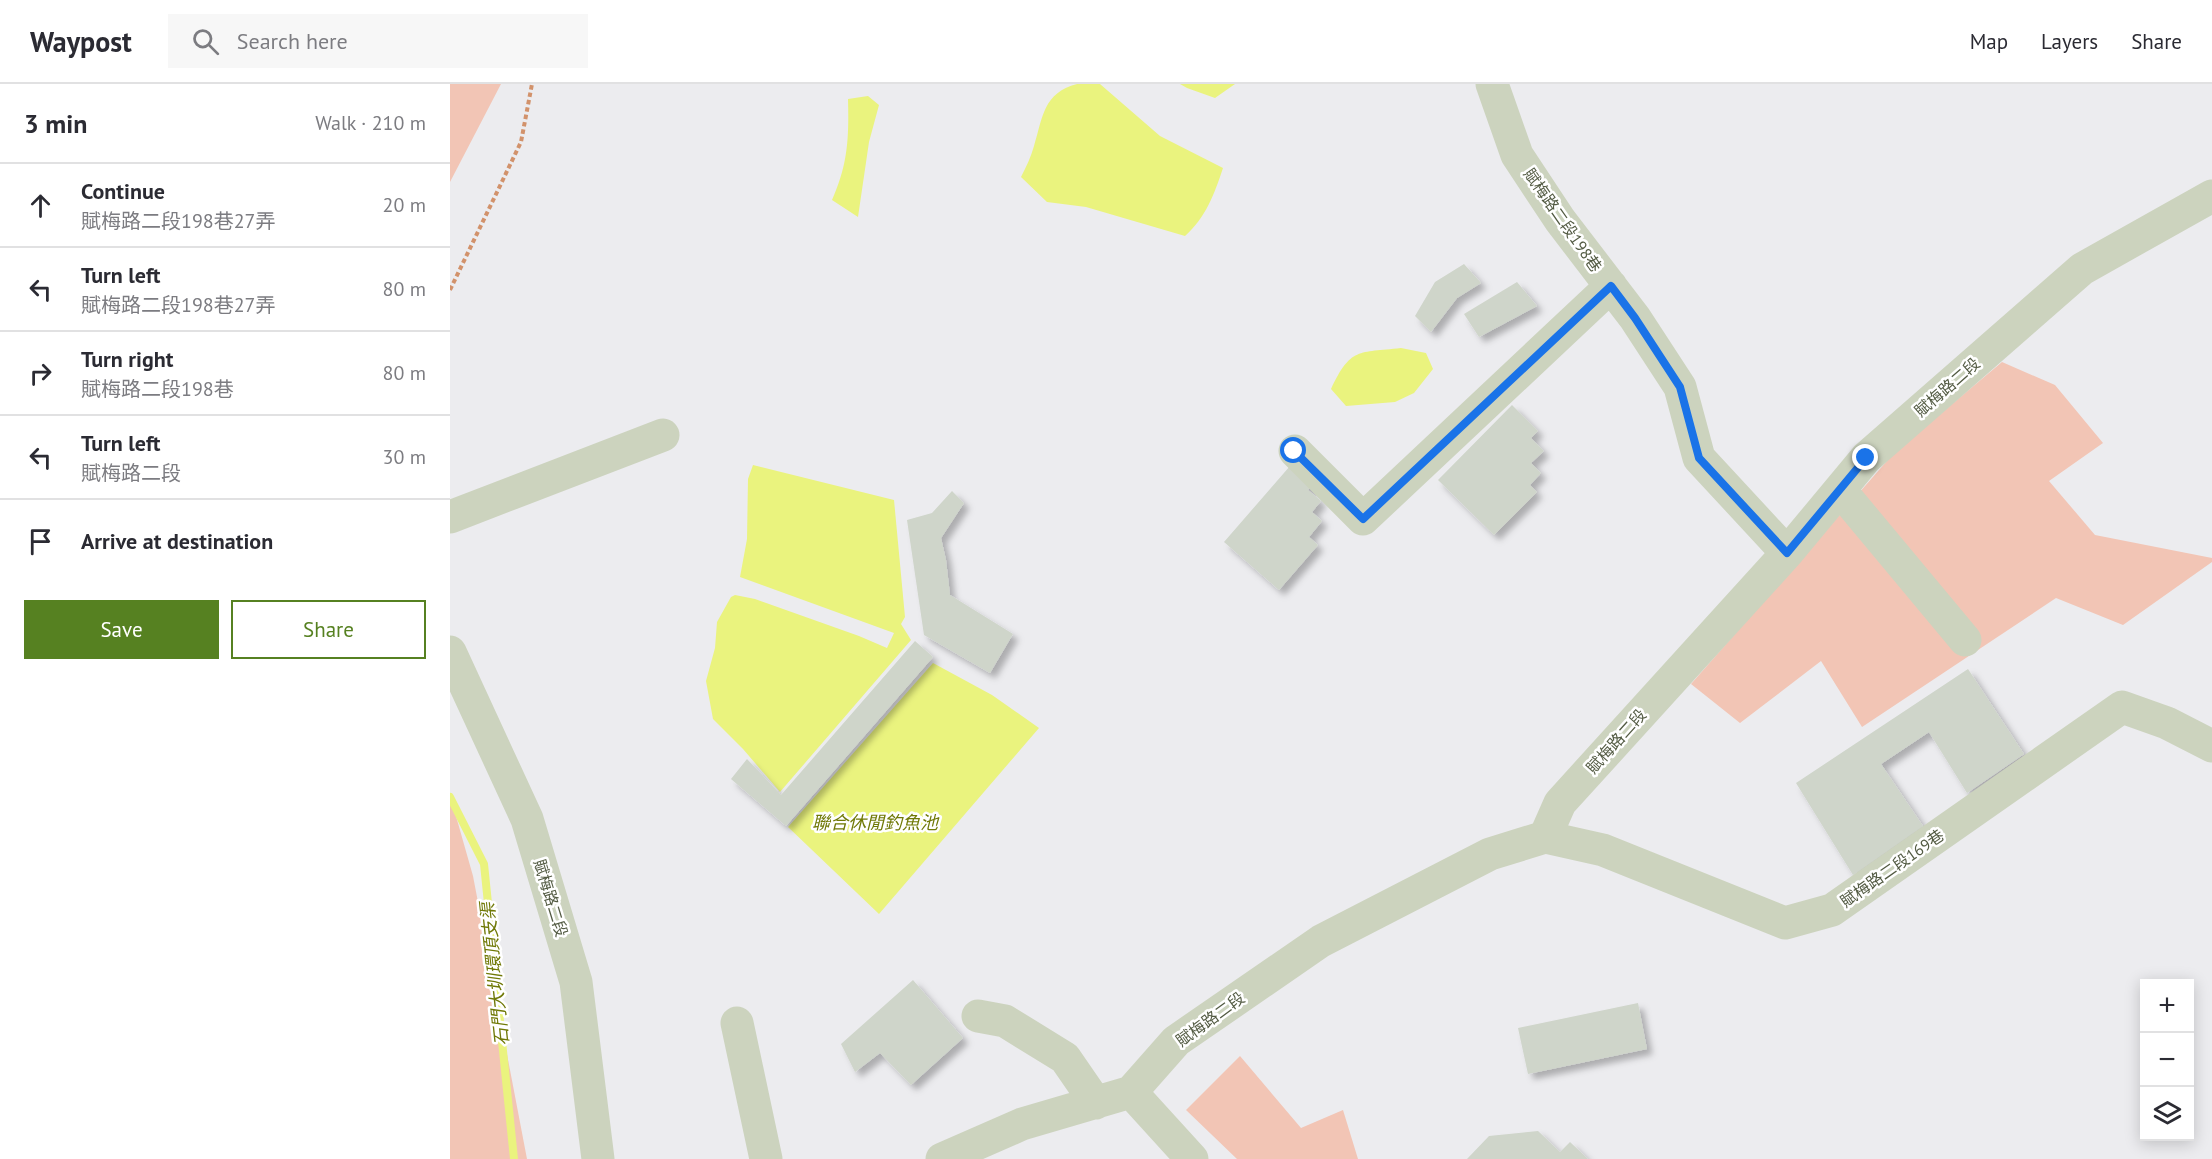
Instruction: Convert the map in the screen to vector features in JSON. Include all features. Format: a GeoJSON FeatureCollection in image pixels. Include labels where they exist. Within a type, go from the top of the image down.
{"type":"FeatureCollection","features":[{"type":"Feature","properties":{"kind":"street","name":"賦梅路二段198巷"},"geometry":{"type":"LineString","coordinates":[[1492,84],[1517,155],[1560,220],[1635,318],[1680,387],[1699,458],[1787,553]]}},
{"type":"Feature","properties":{"kind":"street","name":"賦梅路二段"},"geometry":{"type":"LineString","coordinates":[[1131,1092],[1176,1041],[1321,941],[1490,854],[1545,837],[1560,803],[1787,553],[1866,458],[2082,269],[2212,196]]}},
{"type":"Feature","properties":{"kind":"street"},"geometry":{"type":"LineString","coordinates":[[1294,451],[1363,519],[1611,286]]}},
{"type":"Feature","properties":{"kind":"street"},"geometry":{"type":"LineString","coordinates":[[450,517],[663,435]]}},
{"type":"Feature","properties":{"kind":"street"},"geometry":{"type":"LineString","coordinates":[[1840,489],[1965,640]]}},
{"type":"Feature","properties":{"kind":"street","name":"賦梅路二段"},"geometry":{"type":"LineString","coordinates":[[450,652],[527,819],[576,982],[598,1159]]}},
{"type":"Feature","properties":{"kind":"street","name":"賦梅路二段169巷"},"geometry":{"type":"LineString","coordinates":[[1545,837],[1603,850],[1785,923],[1832,910],[2121,707],[2209,741]]}},
{"type":"Feature","properties":{"kind":"street"},"geometry":{"type":"LineString","coordinates":[[978,1016],[1005,1022],[1065,1058],[1096,1103]]}},
{"type":"Feature","properties":{"kind":"street"},"geometry":{"type":"LineString","coordinates":[[737,1023],[766,1159]]}},
{"type":"Feature","properties":{"kind":"street"},"geometry":{"type":"LineString","coordinates":[[942,1159],[1022,1124],[1131,1092],[1192,1159]]}},
{"type":"Feature","properties":{"kind":"path"},"geometry":{"type":"LineString","coordinates":[[450,290],[521,142],[532,84]]}},
{"type":"Feature","properties":{"kind":"shaded area"},"geometry":{"type":"Polygon","coordinates":[[[450,84],[501,84],[450,182],[450,84]]]}},
{"type":"Feature","properties":{"kind":"shaded area"},"geometry":{"type":"Polygon","coordinates":[[[2002,362],[2055,385],[2103,443],[2049,481],[2095,535],[2212,558],[2212,562],[2123,625],[2056,598],[1862,727],[1821,661],[1740,723],[1691,684],[1894,453],[2002,362]]]}},
{"type":"Feature","properties":{"kind":"shaded area"},"geometry":{"type":"Polygon","coordinates":[[[450,795],[473,876],[527,1159],[450,1159],[450,795]]]}},
{"type":"Feature","properties":{"kind":"shaded area"},"geometry":{"type":"Polygon","coordinates":[[[1240,1056],[1301,1128],[1343,1110],[1358,1159],[1237,1159],[1186,1110],[1240,1056]]]}},
{"type":"Feature","properties":{"kind":"water"},"geometry":{"type":"Polygon","coordinates":[[[1077,84],[1100,84],[1160,136],[1223,168],[1208,205],[1199,221],[1185,236],[1086,207],[1047,202],[1021,177],[1046,108],[1057,93],[1077,84]]]}},
{"type":"Feature","properties":{"kind":"water"},"geometry":{"type":"Polygon","coordinates":[[[1180,84],[1235,84],[1215,98],[1180,84]]]}},
{"type":"Feature","properties":{"kind":"water"},"geometry":{"type":"Polygon","coordinates":[[[868,96],[879,105],[869,142],[858,217],[832,200],[846,151],[848,99],[868,96]]]}},
{"type":"Feature","properties":{"kind":"water"},"geometry":{"type":"Polygon","coordinates":[[[1401,348],[1426,353],[1433,369],[1414,393],[1395,402],[1346,406],[1331,389],[1344,366],[1357,355],[1401,348]]]}},
{"type":"Feature","properties":{"kind":"water"},"geometry":{"type":"Polygon","coordinates":[[[753,465],[894,500],[905,617],[901,624],[911,640],[780,792],[743,749],[713,719],[706,681],[715,648],[717,622],[731,597],[735,595],[755,599],[887,648],[894,633],[740,577],[747,539],[748,479],[753,465]]]}},
{"type":"Feature","properties":{"kind":"water","name":"聯合休閒釣魚池"},"geometry":{"type":"Polygon","coordinates":[[[933,663],[992,695],[1039,728],[879,914],[788,827],[933,663]]]}},
{"type":"Feature","properties":{"kind":"building"},"geometry":{"type":"Polygon","coordinates":[[[1464,264],[1481,283],[1457,298],[1431,332],[1415,316],[1435,282],[1464,264]]]}},
{"type":"Feature","properties":{"kind":"building"},"geometry":{"type":"Polygon","coordinates":[[[1517,282],[1537,306],[1479,337],[1464,314],[1517,282]]]}},
{"type":"Feature","properties":{"kind":"building"},"geometry":{"type":"Polygon","coordinates":[[[1512,405],[1538,431],[1531,438],[1544,451],[1531,463],[1541,473],[1530,485],[1537,492],[1494,535],[1438,480],[1512,405]]]}},
{"type":"Feature","properties":{"kind":"building"},"geometry":{"type":"Polygon","coordinates":[[[1290,466],[1313,485],[1308,490],[1321,501],[1312,512],[1322,521],[1309,537],[1318,545],[1279,590],[1224,542],[1290,466]]]}},
{"type":"Feature","properties":{"kind":"building"},"geometry":{"type":"Polygon","coordinates":[[[952,491],[964,503],[941,538],[950,595],[1013,634],[990,673],[924,635],[907,520],[932,513],[952,491]]]}},
{"type":"Feature","properties":{"kind":"building"},"geometry":{"type":"Polygon","coordinates":[[[915,641],[933,657],[786,826],[731,779],[747,759],[781,795],[915,641]]]}},
{"type":"Feature","properties":{"kind":"building"},"geometry":{"type":"Polygon","coordinates":[[[1968,669],[2024,754],[1967,793],[1929,732],[1881,764],[1923,826],[1853,875],[1796,783],[1968,669]]]}},
{"type":"Feature","properties":{"kind":"building"},"geometry":{"type":"Polygon","coordinates":[[[913,980],[963,1038],[911,1085],[880,1053],[855,1072],[841,1044],[913,980]]]}},
{"type":"Feature","properties":{"kind":"building"},"geometry":{"type":"Polygon","coordinates":[[[1638,1003],[1647,1049],[1528,1074],[1518,1028],[1638,1003]]]}},
{"type":"Feature","properties":{"kind":"building"},"geometry":{"type":"Polygon","coordinates":[[[1538,1131],[1560,1152],[1570,1142],[1588,1159],[1467,1159],[1489,1136],[1538,1131]]]}},
{"type":"Feature","properties":{"kind":"waterway","name":"石門大圳環頂支渠"},"geometry":{"type":"LineString","coordinates":[[450,797],[484,864],[514,1159]]}},
{"type":"Feature","properties":{"kind":"route"},"geometry":{"type":"LineString","coordinates":[[1294,451],[1363,519],[1611,286],[1680,387],[1699,458],[1787,553],[1866,458]]}}]}
